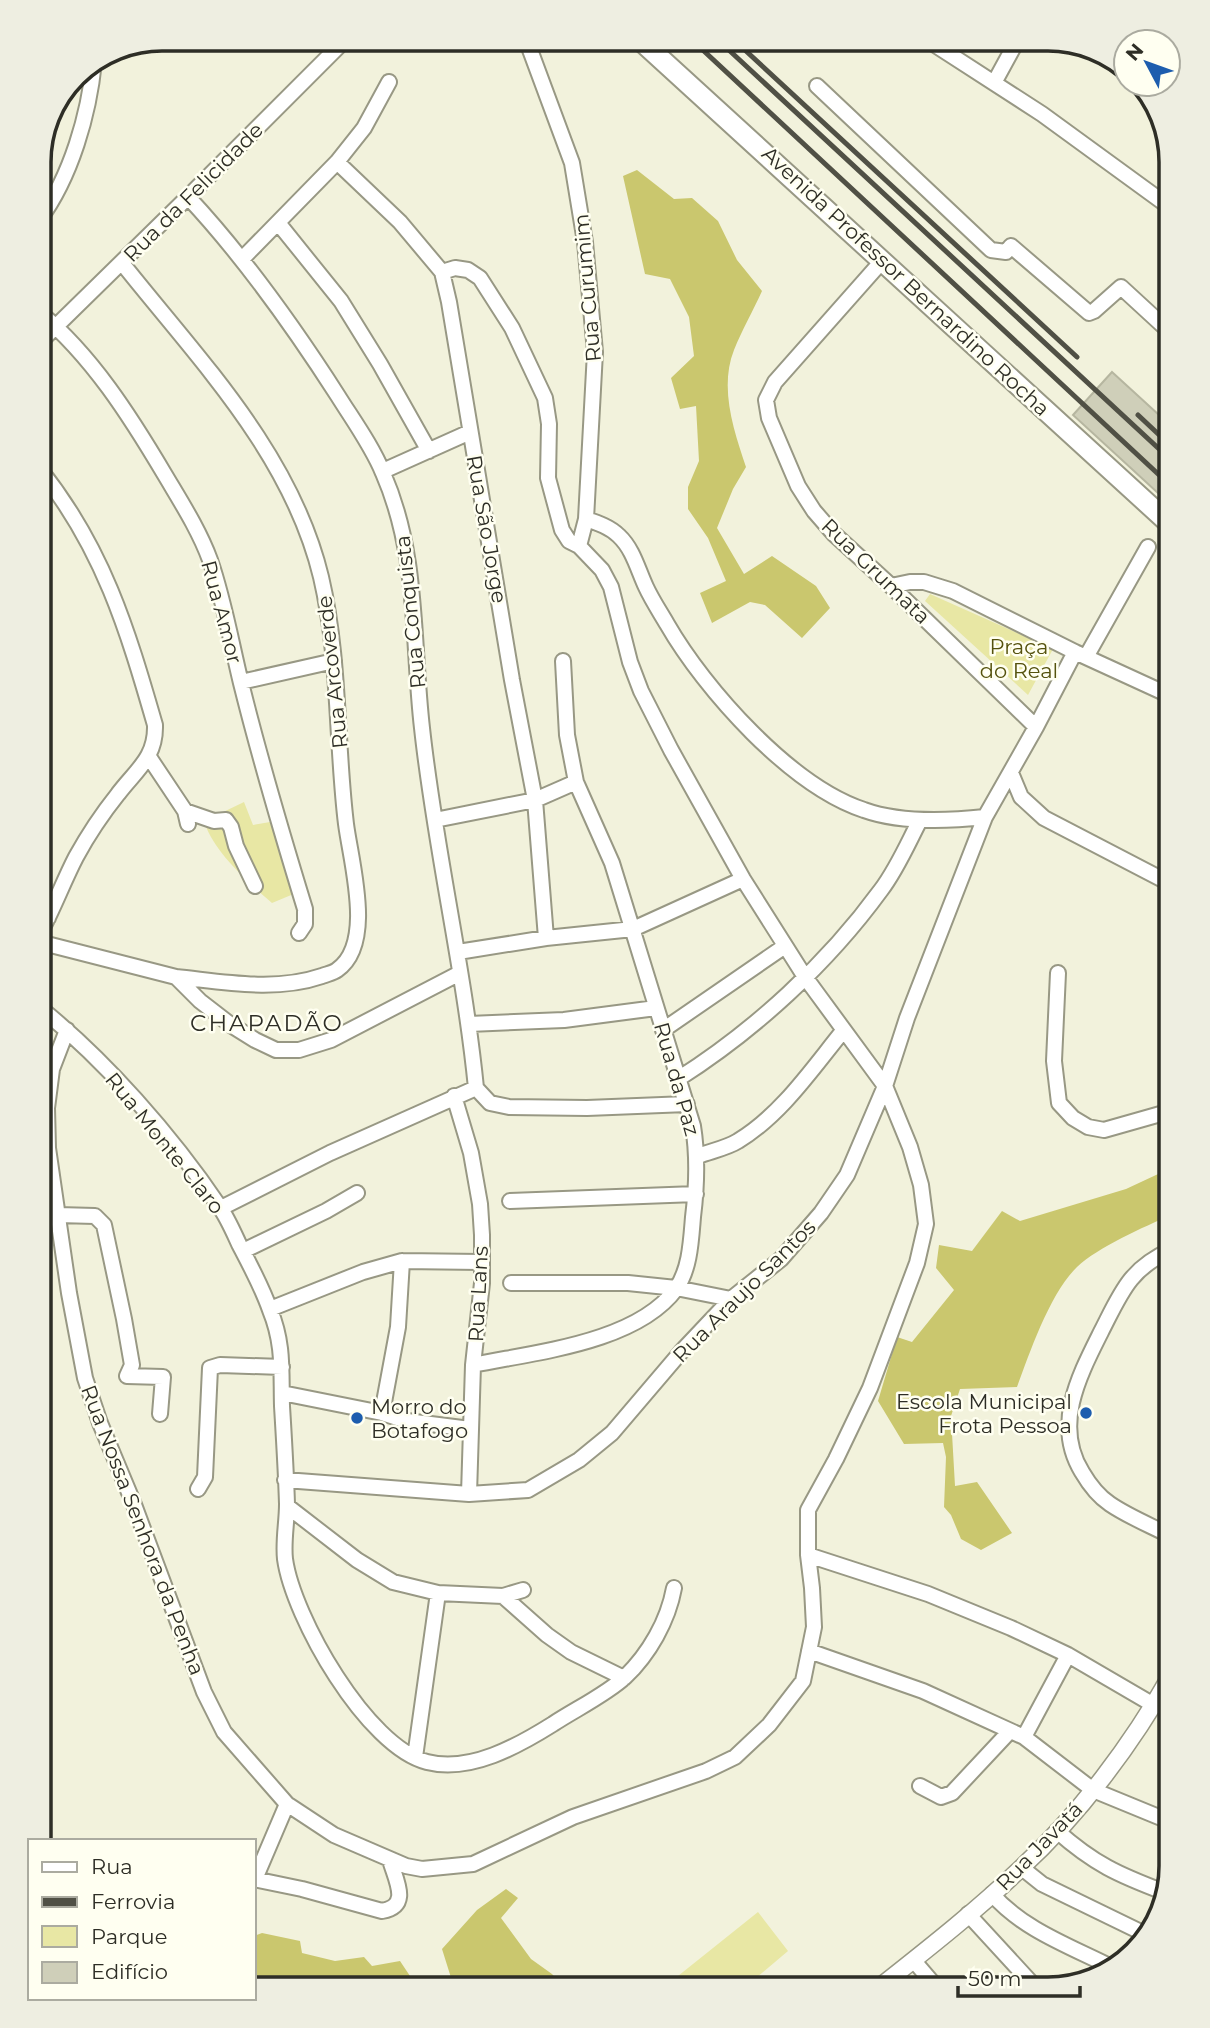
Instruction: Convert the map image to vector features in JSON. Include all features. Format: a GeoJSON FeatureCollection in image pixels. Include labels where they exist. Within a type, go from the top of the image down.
{"type":"FeatureCollection","features":[{"type":"Feature","properties":{"kind":"main road","name":"Avenida Professor Bernardino Rocha"},"geometry":{"type":"LineString","coordinates":[[652,51],[1159,514]]}},
{"type":"Feature","properties":{"kind":"street","name":"Rua da Felicidade"},"geometry":{"type":"LineString","coordinates":[[51,331],[333,51]]}},
{"type":"Feature","properties":{"kind":"street","name":"Rua Curumim"},"geometry":{"type":"LineString","coordinates":[[530,51],[572,163],[580,201],[595,352],[586,519],[579,546]]}},
{"type":"Feature","properties":{"kind":"street"},"geometry":{"type":"LineString","coordinates":[[945,51],[1088,145],[1159,199]]}},
{"type":"Feature","properties":{"kind":"street"},"geometry":{"type":"LineString","coordinates":[[995,83],[1012,51]]}},
{"type":"Feature","properties":{"kind":"street"},"geometry":{"type":"LineString","coordinates":[[51,199],[68,169],[82,124],[91,77]]}},
{"type":"Feature","properties":{"kind":"street"},"geometry":{"type":"LineString","coordinates":[[242,259],[337,162],[364,128],[389,82]]}},
{"type":"Feature","properties":{"kind":"street"},"geometry":{"type":"LineString","coordinates":[[817,86],[991,250],[1006,253],[1011,246],[1089,313],[1122,287],[1159,322]]}},
{"type":"Feature","properties":{"kind":"street"},"geometry":{"type":"LineString","coordinates":[[337,162],[400,222],[442,272]]}},
{"type":"Feature","properties":{"kind":"street","name":"Rua Conquista"},"geometry":{"type":"LineString","coordinates":[[188,197],[242,259],[304,344],[360,430],[383,471],[398,512],[407,548],[422,727],[469,1024],[476,1088]]}},
{"type":"Feature","properties":{"kind":"street"},"geometry":{"type":"LineString","coordinates":[[279,224],[341,301],[429,451]]}},
{"type":"Feature","properties":{"kind":"street","name":"Rua Grumata"},"geometry":{"type":"LineString","coordinates":[[883,260],[775,382],[766,400],[769,418],[798,486],[814,511],[834,534],[1037,727]]}},
{"type":"Feature","properties":{"kind":"street","name":"Rua Arcoverde"},"geometry":{"type":"LineString","coordinates":[[51,945],[176,977],[254,986],[301,983],[337,971],[350,955],[358,936],[358,907],[346,821],[331,633],[321,576],[302,517],[278,468],[248,421],[122,262]]}},
{"type":"Feature","properties":{"kind":"street","name":"Rua Nossa Senhora da Penha"},"geometry":{"type":"LineString","coordinates":[[51,1168],[69,1293],[85,1378],[100,1423],[133,1502],[192,1661],[224,1732],[287,1804],[334,1835],[390,1860],[422,1869],[473,1864],[573,1817],[706,1771],[735,1757],[769,1725],[803,1681],[814,1627],[813,1588],[808,1555],[808,1510],[870,1388],[917,1263],[926,1224],[921,1185],[910,1147],[885,1086],[843,1031],[785,946],[743,879],[671,750],[641,691],[630,662],[611,587],[603,570],[565,536],[556,514],[548,478],[549,424],[545,398],[512,328],[480,278],[468,270],[456,268],[442,272]]}},
{"type":"Feature","properties":{"kind":"street","name":"Rua São Jorge"},"geometry":{"type":"LineString","coordinates":[[442,272],[512,680],[536,800],[546,938]]}},
{"type":"Feature","properties":{"kind":"street","name":"Rua Amor"},"geometry":{"type":"LineString","coordinates":[[51,322],[89,362],[121,405],[186,510],[209,558],[305,909],[305,924],[299,933]]}},
{"type":"Feature","properties":{"kind":"street"},"geometry":{"type":"LineString","coordinates":[[383,471],[470,432]]}},
{"type":"Feature","properties":{"kind":"street"},"geometry":{"type":"LineString","coordinates":[[51,488],[78,522],[98,559],[131,640],[155,725],[156,738],[149,757],[94,827],[75,859],[51,911]]}},
{"type":"Feature","properties":{"kind":"street"},"geometry":{"type":"LineString","coordinates":[[586,519],[608,528],[626,544],[647,589],[696,668],[728,707],[783,761],[834,796],[865,811],[920,820],[948,821],[985,817]]}},
{"type":"Feature","properties":{"kind":"street","name":"Rua Araujo Santos"},"geometry":{"type":"LineString","coordinates":[[285,1480],[469,1494],[528,1490],[579,1460],[612,1433],[681,1352],[731,1299],[781,1259],[821,1213],[847,1175],[885,1086],[907,1018],[985,817],[1080,655],[1148,547]]}},
{"type":"Feature","properties":{"kind":"street"},"geometry":{"type":"LineString","coordinates":[[891,586],[910,582],[939,585],[1159,691]]}},
{"type":"Feature","properties":{"kind":"street"},"geometry":{"type":"LineString","coordinates":[[241,682],[334,661]]}},
{"type":"Feature","properties":{"kind":"street","name":"Rua da Paz"},"geometry":{"type":"LineString","coordinates":[[474,1365],[598,1339],[624,1328],[656,1307],[676,1288],[689,1257],[698,1156],[687,1104],[612,863],[576,782],[567,736],[564,662]]}},
{"type":"Feature","properties":{"kind":"street"},"geometry":{"type":"LineString","coordinates":[[149,757],[186,817],[226,820],[255,887]]}},
{"type":"Feature","properties":{"kind":"street"},"geometry":{"type":"LineString","coordinates":[[1011,773],[1021,796],[1044,818],[1159,878]]}},
{"type":"Feature","properties":{"kind":"street"},"geometry":{"type":"LineString","coordinates":[[435,820],[536,800],[576,782]]}},
{"type":"Feature","properties":{"kind":"street"},"geometry":{"type":"LineString","coordinates":[[678,1079],[727,1045],[805,977],[882,889],[920,820]]}},
{"type":"Feature","properties":{"kind":"street"},"geometry":{"type":"LineString","coordinates":[[458,952],[546,938],[633,929],[743,879]]}},
{"type":"Feature","properties":{"kind":"street"},"geometry":{"type":"LineString","coordinates":[[663,1030],[785,946]]}},
{"type":"Feature","properties":{"kind":"street"},"geometry":{"type":"LineString","coordinates":[[176,977],[200,1001],[255,1040],[276,1050],[299,1050],[331,1040],[460,973]]}},
{"type":"Feature","properties":{"kind":"street"},"geometry":{"type":"LineString","coordinates":[[1058,973],[1054,1061],[1059,1103],[1073,1118],[1088,1127],[1104,1130],[1159,1114]]}},
{"type":"Feature","properties":{"kind":"street"},"geometry":{"type":"LineString","coordinates":[[469,1024],[564,1020],[656,1008]]}},
{"type":"Feature","properties":{"kind":"street","name":"Rua Monte Claro"},"geometry":{"type":"LineString","coordinates":[[51,1017],[68,1030],[160,1129],[221,1208],[243,1251],[280,1339],[287,1506],[284,1556],[292,1591],[310,1632],[343,1685],[392,1744],[415,1757]]}},
{"type":"Feature","properties":{"kind":"street","name":"Rua Nossa Senhora da Penha"},"geometry":{"type":"LineString","coordinates":[[51,1077],[68,1030]]}},
{"type":"Feature","properties":{"kind":"street"},"geometry":{"type":"LineString","coordinates":[[698,1156],[737,1142],[761,1124],[796,1088],[843,1031]]}},
{"type":"Feature","properties":{"kind":"street"},"geometry":{"type":"LineString","coordinates":[[221,1208],[330,1153],[476,1088],[490,1103],[509,1107],[587,1108],[687,1104]]}},
{"type":"Feature","properties":{"kind":"street","name":"Rua Lans"},"geometry":{"type":"LineString","coordinates":[[454,1097],[471,1153],[480,1203],[482,1283],[470,1429],[469,1494]]}},
{"type":"Feature","properties":{"kind":"street"},"geometry":{"type":"LineString","coordinates":[[243,1251],[327,1211],[357,1193]]}},
{"type":"Feature","properties":{"kind":"street"},"geometry":{"type":"LineString","coordinates":[[510,1201],[696,1194]]}},
{"type":"Feature","properties":{"kind":"street"},"geometry":{"type":"LineString","coordinates":[[58,1215],[95,1216],[104,1226],[132,1365],[127,1376],[163,1377],[160,1414]]}},
{"type":"Feature","properties":{"kind":"street"},"geometry":{"type":"LineString","coordinates":[[1159,1255],[1135,1273],[1122,1292],[1081,1373],[1070,1405],[1068,1434],[1075,1461],[1090,1486],[1110,1504],[1159,1530]]}},
{"type":"Feature","properties":{"kind":"street"},"geometry":{"type":"LineString","coordinates":[[270,1310],[363,1272],[402,1261],[481,1262]]}},
{"type":"Feature","properties":{"kind":"street"},"geometry":{"type":"LineString","coordinates":[[382,1413],[398,1327],[402,1261]]}},
{"type":"Feature","properties":{"kind":"street"},"geometry":{"type":"LineString","coordinates":[[511,1283],[628,1283],[676,1288],[731,1299]]}},
{"type":"Feature","properties":{"kind":"street"},"geometry":{"type":"LineString","coordinates":[[198,1489],[205,1477],[210,1367],[282,1367]]}},
{"type":"Feature","properties":{"kind":"street"},"geometry":{"type":"LineString","coordinates":[[282,1393],[407,1420],[470,1429]]}},
{"type":"Feature","properties":{"kind":"street"},"geometry":{"type":"LineString","coordinates":[[287,1506],[357,1560],[393,1582],[438,1593],[503,1596],[523,1590]]}},
{"type":"Feature","properties":{"kind":"street"},"geometry":{"type":"LineString","coordinates":[[808,1555],[928,1594],[1012,1628],[1068,1655],[1152,1704]]}},
{"type":"Feature","properties":{"kind":"street"},"geometry":{"type":"LineString","coordinates":[[438,1593],[415,1757],[428,1762],[451,1764],[490,1757],[547,1727],[624,1678],[646,1652],[665,1621],[674,1588]]}},
{"type":"Feature","properties":{"kind":"street"},"geometry":{"type":"LineString","coordinates":[[503,1596],[571,1652],[624,1678]]}},
{"type":"Feature","properties":{"kind":"street"},"geometry":{"type":"LineString","coordinates":[[809,1651],[923,1691],[1024,1737],[1093,1790],[1159,1817]]}},
{"type":"Feature","properties":{"kind":"street"},"geometry":{"type":"LineString","coordinates":[[1024,1737],[1068,1655]]}},
{"type":"Feature","properties":{"kind":"street","name":"Rua Javatá"},"geometry":{"type":"LineString","coordinates":[[893,1977],[1022,1868],[1057,1831],[1093,1790],[1159,1693]]}},
{"type":"Feature","properties":{"kind":"street"},"geometry":{"type":"LineString","coordinates":[[920,1786],[941,1797],[952,1793],[1010,1731]]}},
{"type":"Feature","properties":{"kind":"street"},"geometry":{"type":"LineString","coordinates":[[256,1874],[287,1804]]}},
{"type":"Feature","properties":{"kind":"street"},"geometry":{"type":"LineString","coordinates":[[1057,1831],[1082,1853],[1101,1865],[1156,1889]]}},
{"type":"Feature","properties":{"kind":"street"},"geometry":{"type":"LineString","coordinates":[[256,1879],[382,1911],[393,1909],[399,1902],[390,1860]]}},
{"type":"Feature","properties":{"kind":"street"},"geometry":{"type":"LineString","coordinates":[[1022,1868],[1042,1884],[1139,1931]]}},
{"type":"Feature","properties":{"kind":"street"},"geometry":{"type":"LineString","coordinates":[[992,1894],[1041,1932],[1103,1963]]}},
{"type":"Feature","properties":{"kind":"street"},"geometry":{"type":"LineString","coordinates":[[968,1914],[1025,1977]]}},
{"type":"Feature","properties":{"kind":"street"},"geometry":{"type":"LineString","coordinates":[[914,1961],[928,1977]]}},
{"type":"Feature","properties":{"kind":"green space","name":"Praça do Real"},"geometry":{"type":"Polygon","coordinates":[[[930,594],[1053,649],[1028,695],[925,601],[930,594]]]}},
{"type":"Feature","properties":{"kind":"green space"},"geometry":{"type":"Polygon","coordinates":[[[244,802],[253,825],[270,822],[296,893],[272,903],[243,877],[216,846],[205,824],[244,802]]]}},
{"type":"Feature","properties":{"kind":"green space"},"geometry":{"type":"Polygon","coordinates":[[[758,1912],[788,1951],[757,1977],[677,1977],[758,1912]]]}},
{"type":"Feature","properties":{"kind":"shaded area"},"geometry":{"type":"Polygon","coordinates":[[[637,170],[674,199],[692,198],[718,221],[737,260],[762,291],[730,364],[730,409],[746,467],[733,489],[717,528],[744,574],[772,556],[816,586],[830,608],[802,638],[765,605],[750,602],[712,623],[700,593],[726,581],[708,538],[688,509],[688,487],[699,461],[696,406],[680,409],[671,378],[694,356],[689,317],[670,279],[645,274],[623,176],[637,170]]]}},
{"type":"Feature","properties":{"kind":"shaded area"},"geometry":{"type":"Polygon","coordinates":[[[1159,1174],[1159,1220],[1109,1245],[1077,1267],[1067,1278],[1050,1307],[1017,1387],[960,1389],[951,1416],[955,1486],[977,1482],[1012,1533],[981,1550],[961,1539],[951,1515],[944,1507],[946,1457],[943,1443],[904,1444],[878,1401],[897,1337],[912,1342],[954,1290],[936,1268],[939,1245],[972,1251],[1002,1211],[1020,1221],[1126,1189],[1159,1174]]]}},
{"type":"Feature","properties":{"kind":"shaded area"},"geometry":{"type":"Polygon","coordinates":[[[506,1889],[518,1898],[501,1918],[531,1959],[555,1977],[451,1977],[442,1949],[477,1910],[506,1889]]]}},
{"type":"Feature","properties":{"kind":"shaded area"},"geometry":{"type":"Polygon","coordinates":[[[262,1933],[300,1941],[302,1953],[335,1961],[364,1957],[372,1966],[400,1961],[411,1977],[256,1977],[256,1935],[262,1933]]]}},
{"type":"Feature","properties":{"kind":"building"},"geometry":{"type":"Polygon","coordinates":[[[1112,372],[1159,415],[1159,494],[1073,415],[1112,372]]]}},
{"type":"Feature","properties":{"kind":"railway"},"geometry":{"type":"LineString","coordinates":[[704,51],[1159,475]]}},
{"type":"Feature","properties":{"kind":"railway"},"geometry":{"type":"LineString","coordinates":[[730,51],[1159,449]]}},
{"type":"Feature","properties":{"kind":"railway"},"geometry":{"type":"LineString","coordinates":[[746,51],[1077,357]]}},
{"type":"Feature","properties":{"kind":"railway"},"geometry":{"type":"LineString","coordinates":[[1138,415],[1159,435]]}},
{"type":"Feature","properties":{"kind":"place","name":"Escola Municipal Frota Pessoa"},"geometry":{"type":"Point","coordinates":[1086,1413]}},
{"type":"Feature","properties":{"kind":"place","name":"Morro do Botafogo"},"geometry":{"type":"Point","coordinates":[357,1418]}},
{"type":"Feature","properties":{"kind":"district","name":"CHAPADÃO"},"geometry":{"type":"Point","coordinates":[267,1023]}}]}
